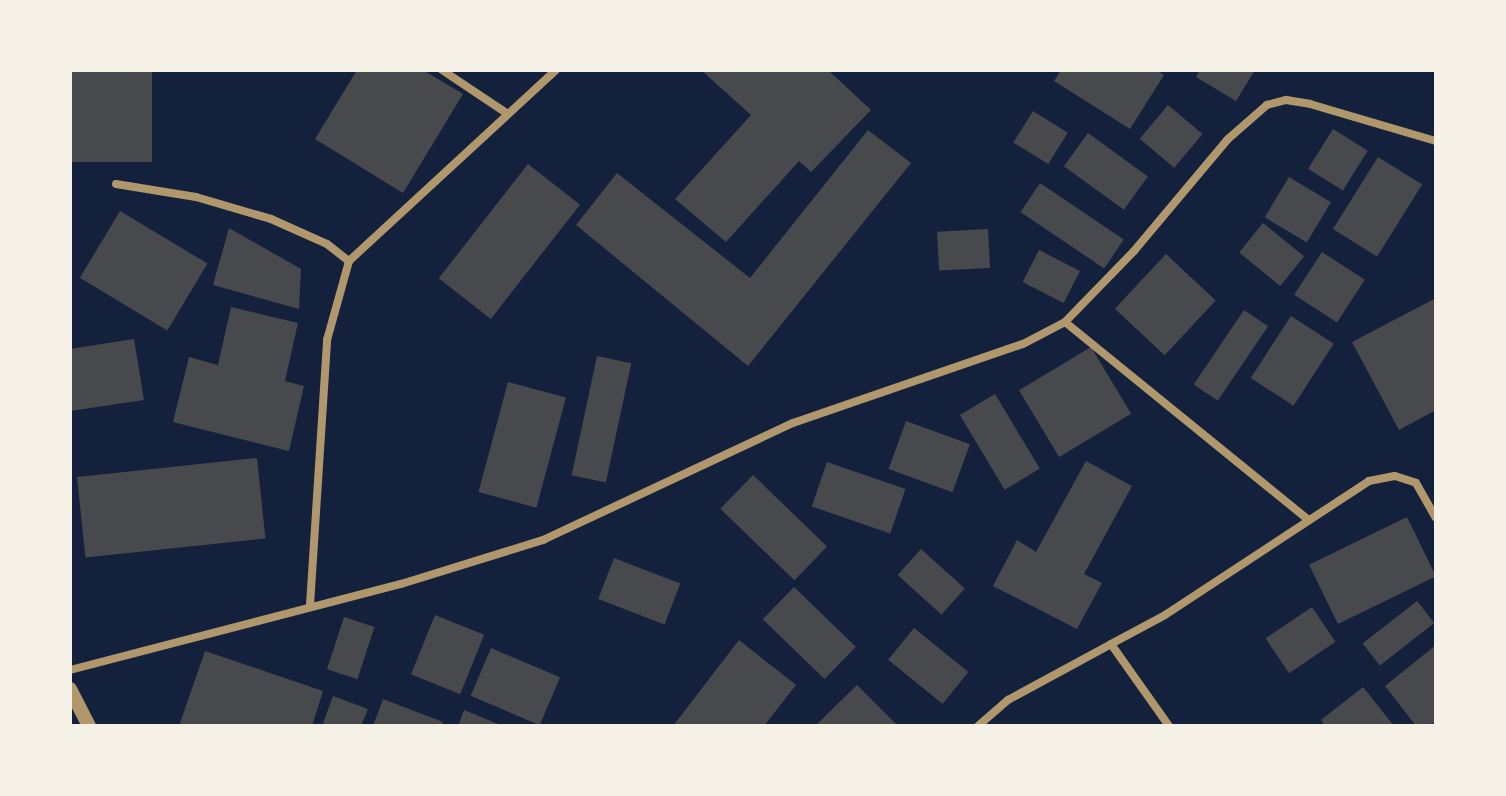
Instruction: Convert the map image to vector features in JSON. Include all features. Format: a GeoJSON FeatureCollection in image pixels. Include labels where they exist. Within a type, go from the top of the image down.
{"type":"FeatureCollection","features":[{"type":"Feature","properties":{"kind":"street"},"geometry":{"type":"LineString","coordinates":[[442,70],[508,114]]}},
{"type":"Feature","properties":{"kind":"street"},"geometry":{"type":"LineString","coordinates":[[310,605],[327,340],[349,261],[556,70]]}},
{"type":"Feature","properties":{"kind":"street"},"geometry":{"type":"LineString","coordinates":[[70,670],[310,605],[401,584],[543,540],[793,423],[971,364],[1065,322],[1134,251],[1228,139],[1267,105],[1286,100],[1310,104],[1436,141]]}},
{"type":"Feature","properties":{"kind":"street"},"geometry":{"type":"LineString","coordinates":[[116,184],[196,197],[271,219],[327,244],[349,261]]}},
{"type":"Feature","properties":{"kind":"street"},"geometry":{"type":"LineString","coordinates":[[1065,322],[1306,518]]}},
{"type":"Feature","properties":{"kind":"street"},"geometry":{"type":"LineString","coordinates":[[978,726],[1008,700],[1165,615],[1306,518],[1369,481],[1395,476],[1416,483],[1436,518]]}},
{"type":"Feature","properties":{"kind":"street"},"geometry":{"type":"LineString","coordinates":[[1111,644],[1169,726]]}},
{"type":"Feature","properties":{"kind":"street"},"geometry":{"type":"LineString","coordinates":[[70,689],[89,726]]}},
{"type":"Feature","properties":{"kind":"building"},"geometry":{"type":"Polygon","coordinates":[[[70,70],[152,70],[152,162],[70,162],[70,70]]]}},
{"type":"Feature","properties":{"kind":"building"},"geometry":{"type":"Polygon","coordinates":[[[357,70],[423,70],[463,94],[403,193],[315,139],[357,70]]]}},
{"type":"Feature","properties":{"kind":"building"},"geometry":{"type":"Polygon","coordinates":[[[701,70],[828,70],[871,110],[811,172],[799,161],[726,242],[675,199],[751,115],[701,70]]]}},
{"type":"Feature","properties":{"kind":"building"},"geometry":{"type":"Polygon","coordinates":[[[1061,70],[1156,70],[1164,75],[1130,129],[1054,81],[1061,70]]]}},
{"type":"Feature","properties":{"kind":"building"},"geometry":{"type":"Polygon","coordinates":[[[1200,70],[1255,70],[1236,101],[1196,77],[1200,70]]]}},
{"type":"Feature","properties":{"kind":"building"},"geometry":{"type":"Polygon","coordinates":[[[1168,105],[1202,134],[1174,168],[1140,139],[1168,105]]]}},
{"type":"Feature","properties":{"kind":"building"},"geometry":{"type":"Polygon","coordinates":[[[1033,111],[1068,133],[1048,164],[1013,142],[1033,111]]]}},
{"type":"Feature","properties":{"kind":"building"},"geometry":{"type":"Polygon","coordinates":[[[1333,129],[1368,151],[1343,191],[1308,169],[1333,129]]]}},
{"type":"Feature","properties":{"kind":"building"},"geometry":{"type":"Polygon","coordinates":[[[868,130],[911,163],[748,366],[576,225],[617,173],[750,278],[868,130]]]}},
{"type":"Feature","properties":{"kind":"building"},"geometry":{"type":"Polygon","coordinates":[[[1088,133],[1148,176],[1124,210],[1064,166],[1088,133]]]}},
{"type":"Feature","properties":{"kind":"building"},"geometry":{"type":"Polygon","coordinates":[[[1378,157],[1422,185],[1377,257],[1333,229],[1378,157]]]}},
{"type":"Feature","properties":{"kind":"building"},"geometry":{"type":"Polygon","coordinates":[[[528,164],[580,205],[491,319],[439,278],[528,164]]]}},
{"type":"Feature","properties":{"kind":"building"},"geometry":{"type":"Polygon","coordinates":[[[1289,177],[1331,202],[1307,243],[1265,217],[1289,177]]]}},
{"type":"Feature","properties":{"kind":"building"},"geometry":{"type":"Polygon","coordinates":[[[1040,183],[1124,239],[1104,268],[1020,212],[1040,183]]]}},
{"type":"Feature","properties":{"kind":"building"},"geometry":{"type":"Polygon","coordinates":[[[120,211],[207,264],[167,330],[80,278],[120,211]]]}},
{"type":"Feature","properties":{"kind":"building"},"geometry":{"type":"Polygon","coordinates":[[[1263,223],[1304,256],[1280,286],[1239,253],[1263,223]]]}},
{"type":"Feature","properties":{"kind":"building"},"geometry":{"type":"Polygon","coordinates":[[[229,228],[301,269],[299,309],[213,285],[229,228]]]}},
{"type":"Feature","properties":{"kind":"building"},"geometry":{"type":"Polygon","coordinates":[[[988,229],[990,268],[939,271],[937,232],[988,229]]]}},
{"type":"Feature","properties":{"kind":"building"},"geometry":{"type":"Polygon","coordinates":[[[1039,250],[1080,271],[1064,303],[1023,282],[1039,250]]]}},
{"type":"Feature","properties":{"kind":"building"},"geometry":{"type":"Polygon","coordinates":[[[1322,252],[1365,280],[1337,323],[1294,295],[1322,252]]]}},
{"type":"Feature","properties":{"kind":"building"},"geometry":{"type":"Polygon","coordinates":[[[1166,254],[1216,300],[1165,355],[1115,309],[1166,254]]]}},
{"type":"Feature","properties":{"kind":"building"},"geometry":{"type":"Polygon","coordinates":[[[1436,298],[1436,410],[1399,430],[1352,342],[1436,298]]]}},
{"type":"Feature","properties":{"kind":"building"},"geometry":{"type":"Polygon","coordinates":[[[231,307],[298,323],[285,381],[304,386],[289,451],[173,422],[189,357],[218,365],[231,307]]]}},
{"type":"Feature","properties":{"kind":"building"},"geometry":{"type":"Polygon","coordinates":[[[1244,310],[1268,326],[1218,401],[1194,385],[1244,310]]]}},
{"type":"Feature","properties":{"kind":"building"},"geometry":{"type":"Polygon","coordinates":[[[1291,316],[1334,344],[1293,406],[1251,378],[1291,316]]]}},
{"type":"Feature","properties":{"kind":"building"},"geometry":{"type":"Polygon","coordinates":[[[134,339],[144,400],[70,411],[70,349],[134,339]]]}},
{"type":"Feature","properties":{"kind":"building"},"geometry":{"type":"Polygon","coordinates":[[[1091,347],[1131,414],[1059,457],[1019,390],[1091,347]]]}},
{"type":"Feature","properties":{"kind":"building"},"geometry":{"type":"Polygon","coordinates":[[[597,356],[631,363],[606,483],[572,475],[597,356]]]}},
{"type":"Feature","properties":{"kind":"building"},"geometry":{"type":"Polygon","coordinates":[[[508,382],[566,398],[536,508],[478,492],[508,382]]]}},
{"type":"Feature","properties":{"kind":"building"},"geometry":{"type":"Polygon","coordinates":[[[995,394],[1040,469],[1005,490],[960,415],[995,394]]]}},
{"type":"Feature","properties":{"kind":"building"},"geometry":{"type":"Polygon","coordinates":[[[906,421],[970,444],[952,492],[889,469],[906,421]]]}},
{"type":"Feature","properties":{"kind":"building"},"geometry":{"type":"Polygon","coordinates":[[[257,458],[265,539],[85,557],[77,477],[257,458]]]}},
{"type":"Feature","properties":{"kind":"building"},"geometry":{"type":"Polygon","coordinates":[[[1086,461],[1132,486],[1084,574],[1102,583],[1077,629],[993,586],[1017,540],[1036,552],[1086,461]]]}},
{"type":"Feature","properties":{"kind":"building"},"geometry":{"type":"Polygon","coordinates":[[[827,462],[905,489],[890,533],[812,506],[827,462]]]}},
{"type":"Feature","properties":{"kind":"building"},"geometry":{"type":"Polygon","coordinates":[[[753,475],[827,547],[794,580],[720,509],[753,475]]]}},
{"type":"Feature","properties":{"kind":"building"},"geometry":{"type":"Polygon","coordinates":[[[1407,517],[1436,576],[1338,624],[1309,565],[1407,517]]]}},
{"type":"Feature","properties":{"kind":"building"},"geometry":{"type":"Polygon","coordinates":[[[921,549],[965,588],[941,614],[898,575],[921,549]]]}},
{"type":"Feature","properties":{"kind":"building"},"geometry":{"type":"Polygon","coordinates":[[[614,558],[680,583],[665,625],[598,599],[614,558]]]}},
{"type":"Feature","properties":{"kind":"building"},"geometry":{"type":"Polygon","coordinates":[[[794,587],[856,647],[825,679],[763,619],[794,587]]]}},
{"type":"Feature","properties":{"kind":"building"},"geometry":{"type":"Polygon","coordinates":[[[1417,601],[1434,623],[1380,666],[1363,643],[1417,601]]]}},
{"type":"Feature","properties":{"kind":"building"},"geometry":{"type":"Polygon","coordinates":[[[1312,607],[1335,642],[1289,673],[1266,638],[1312,607]]]}},
{"type":"Feature","properties":{"kind":"building"},"geometry":{"type":"Polygon","coordinates":[[[435,615],[484,635],[460,694],[411,674],[435,615]]]}},
{"type":"Feature","properties":{"kind":"building"},"geometry":{"type":"Polygon","coordinates":[[[344,617],[374,627],[357,679],[327,669],[344,617]]]}},
{"type":"Feature","properties":{"kind":"building"},"geometry":{"type":"Polygon","coordinates":[[[914,628],[968,672],[943,704],[888,660],[914,628]]]}},
{"type":"Feature","properties":{"kind":"building"},"geometry":{"type":"Polygon","coordinates":[[[739,640],[796,685],[764,726],[673,726],[739,640]]]}},
{"type":"Feature","properties":{"kind":"building"},"geometry":{"type":"Polygon","coordinates":[[[1436,645],[1436,723],[1416,726],[1385,686],[1436,645]]]}},
{"type":"Feature","properties":{"kind":"building"},"geometry":{"type":"Polygon","coordinates":[[[491,648],[560,677],[540,725],[471,696],[491,648]]]}},
{"type":"Feature","properties":{"kind":"building"},"geometry":{"type":"Polygon","coordinates":[[[205,651],[323,691],[312,726],[179,726],[205,651]]]}},
{"type":"Feature","properties":{"kind":"building"},"geometry":{"type":"Polygon","coordinates":[[[857,685],[898,726],[815,726],[857,685]]]}},
{"type":"Feature","properties":{"kind":"building"},"geometry":{"type":"Polygon","coordinates":[[[1363,687],[1394,726],[1325,726],[1321,720],[1363,687]]]}},
{"type":"Feature","properties":{"kind":"building"},"geometry":{"type":"Polygon","coordinates":[[[333,696],[368,709],[361,726],[322,726],[333,696]]]}},
{"type":"Feature","properties":{"kind":"building"},"geometry":{"type":"Polygon","coordinates":[[[383,699],[443,722],[441,726],[373,726],[383,699]]]}},
{"type":"Feature","properties":{"kind":"building"},"geometry":{"type":"Polygon","coordinates":[[[464,710],[503,726],[458,726],[464,710]]]}}]}
